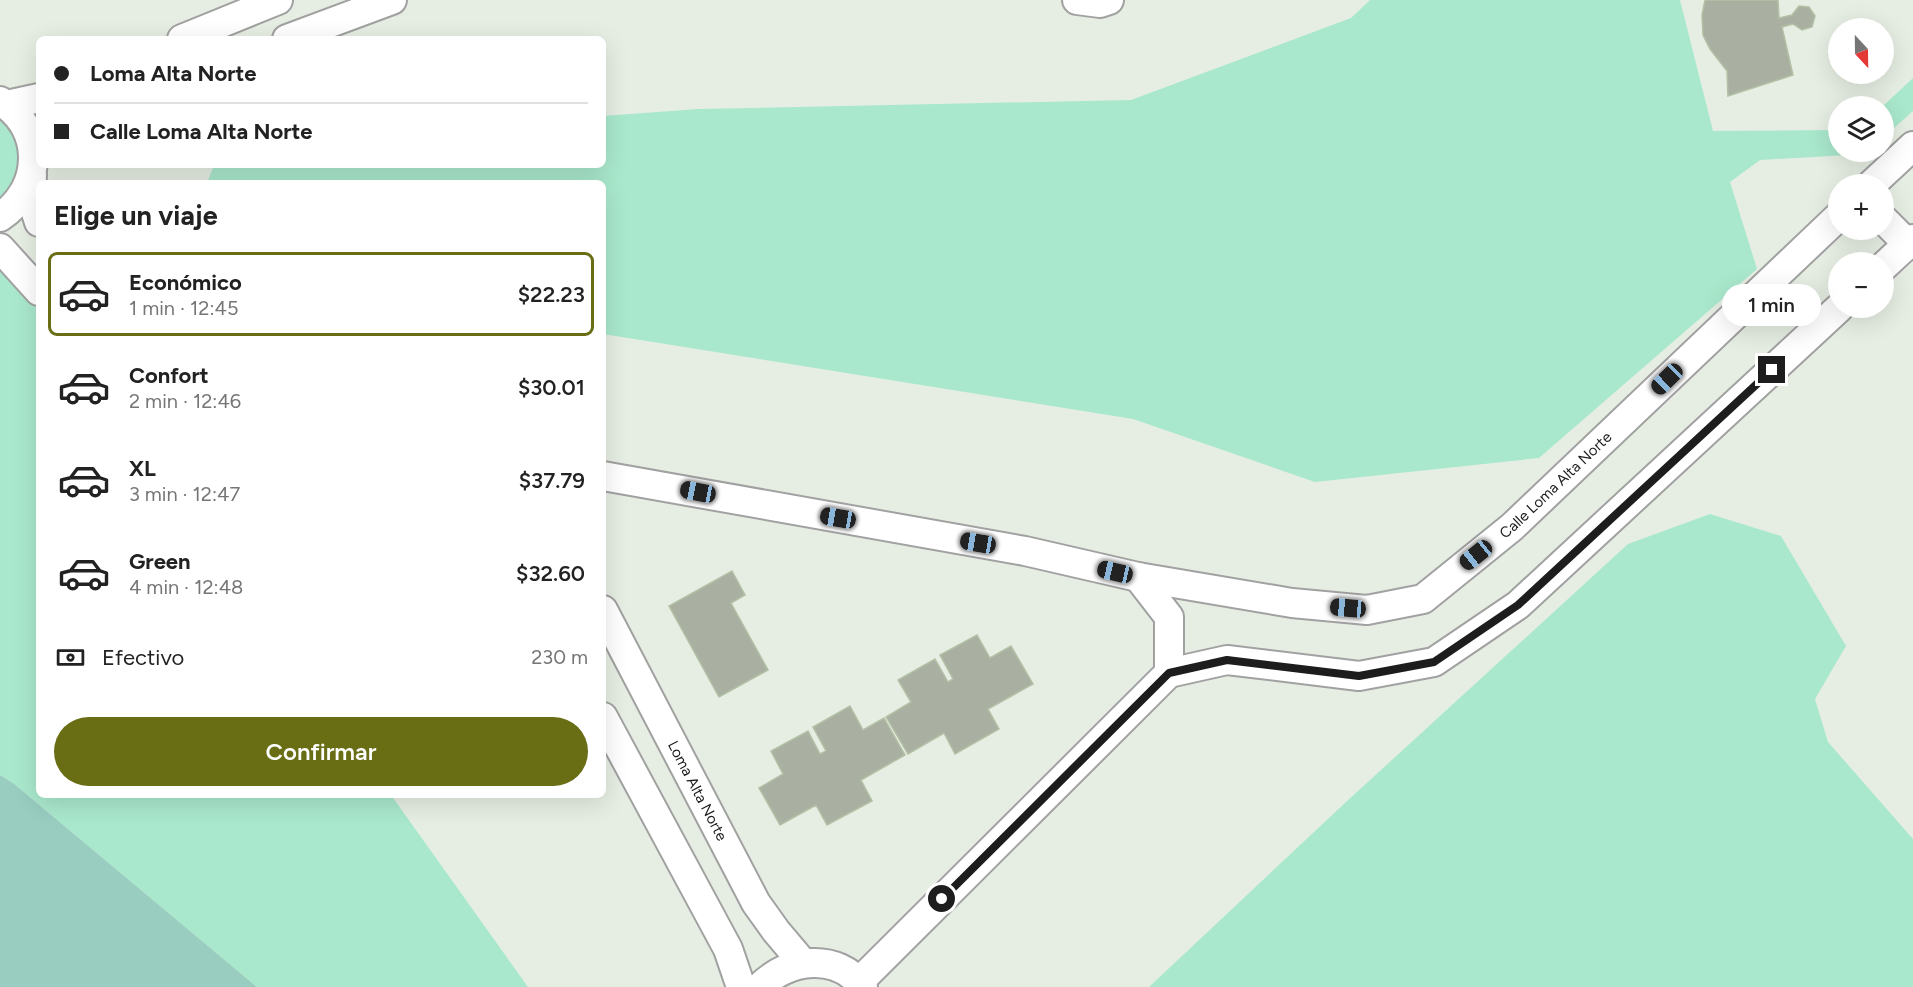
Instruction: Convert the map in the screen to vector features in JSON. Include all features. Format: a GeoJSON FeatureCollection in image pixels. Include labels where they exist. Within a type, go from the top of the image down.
{"type":"FeatureCollection","features":[{"type":"Feature","properties":{"kind":"street"},"geometry":{"type":"LineString","coordinates":[[189,36],[279,0]]}},
{"type":"Feature","properties":{"kind":"street"},"geometry":{"type":"LineString","coordinates":[[295,36],[392,0]]}},
{"type":"Feature","properties":{"kind":"street"},"geometry":{"type":"LineString","coordinates":[[1077,0],[1100,3],[1109,0]]}},
{"type":"Feature","properties":{"kind":"street"},"geometry":{"type":"LineString","coordinates":[[4,103],[36,98]]}},
{"type":"Feature","properties":{"kind":"street"},"geometry":{"type":"LineString","coordinates":[[4,103],[22,121],[34,144],[31,197],[36,213]]}},
{"type":"Feature","properties":{"kind":"street"},"geometry":{"type":"LineString","coordinates":[[0,217],[12,209],[24,194],[32,175],[34,144]]}},
{"type":"Feature","properties":{"kind":"street"},"geometry":{"type":"LineString","coordinates":[[1883,174],[1913,146]]}},
{"type":"Feature","properties":{"kind":"street","name":"Calle Loma Alta Norte"},"geometry":{"type":"LineString","coordinates":[[1138,577],[1292,603],[1367,610],[1423,599],[1512,526],[1828,226]]}},
{"type":"Feature","properties":{"kind":"street"},"geometry":{"type":"LineString","coordinates":[[1894,229],[1911,243],[1894,257]]}},
{"type":"Feature","properties":{"kind":"street"},"geometry":{"type":"LineString","coordinates":[[0,248],[36,288]]}},
{"type":"Feature","properties":{"kind":"street"},"geometry":{"type":"LineString","coordinates":[[760,987],[769,977],[785,968],[803,963],[823,964],[842,970],[861,984],[1169,673],[1227,660],[1359,676],[1434,662],[1518,605],[1828,318]]}},
{"type":"Feature","properties":{"kind":"street"},"geometry":{"type":"LineString","coordinates":[[606,477],[1025,551],[1138,577],[1169,617],[1169,673]]}},
{"type":"Feature","properties":{"kind":"street","name":"Loma Alta Norte"},"geometry":{"type":"LineString","coordinates":[[606,616],[756,903],[803,963]]}},
{"type":"Feature","properties":{"kind":"street"},"geometry":{"type":"LineString","coordinates":[[606,723],[728,949],[741,987]]}},
{"type":"Feature","properties":{"kind":"green space"},"geometry":{"type":"Polygon","coordinates":[[[1370,0],[1680,0],[1713,131],[1828,130],[1828,156],[1760,160],[1730,182],[1757,269],[1539,458],[1315,482],[1133,419],[606,334],[606,180],[208,180],[213,168],[606,168],[606,116],[698,109],[1131,100],[1351,18],[1370,0]]]}},
{"type":"Feature","properties":{"kind":"green space"},"geometry":{"type":"Polygon","coordinates":[[[1913,78],[1913,111],[1894,128],[1894,96],[1913,78]]]}},
{"type":"Feature","properties":{"kind":"green space"},"geometry":{"type":"Polygon","coordinates":[[[0,113],[21,143],[22,172],[0,204],[0,113]]]}},
{"type":"Feature","properties":{"kind":"green space"},"geometry":{"type":"Polygon","coordinates":[[[0,260],[36,298],[36,798],[393,798],[528,987],[257,987],[13,783],[0,775],[0,260]]]}},
{"type":"Feature","properties":{"kind":"green space"},"geometry":{"type":"Polygon","coordinates":[[[1710,514],[1781,536],[1846,646],[1815,699],[1828,742],[1913,839],[1913,987],[1149,987],[1346,802],[1628,544],[1710,514]]]}},
{"type":"Feature","properties":{"kind":"shaded area"},"geometry":{"type":"Polygon","coordinates":[[[0,775],[13,783],[257,987],[0,987],[0,775]]]}},
{"type":"Feature","properties":{"kind":"building"},"geometry":{"type":"Polygon","coordinates":[[[1705,0],[1778,0],[1779,18],[1792,15],[1799,6],[1809,7],[1815,16],[1812,27],[1802,30],[1793,24],[1782,27],[1793,75],[1728,96],[1727,71],[1710,49],[1703,35],[1702,15],[1705,0]]]}},
{"type":"Feature","properties":{"kind":"building"},"geometry":{"type":"Polygon","coordinates":[[[732,571],[745,595],[731,603],[768,670],[719,697],[669,606],[732,571]]]}},
{"type":"Feature","properties":{"kind":"building"},"geometry":{"type":"Polygon","coordinates":[[[977,635],[990,658],[1011,646],[1033,684],[988,709],[999,729],[955,754],[944,733],[908,754],[886,717],[911,702],[898,680],[935,659],[948,682],[953,679],[940,655],[977,635]]]}},
{"type":"Feature","properties":{"kind":"building"},"geometry":{"type":"Polygon","coordinates":[[[850,706],[863,730],[884,718],[905,755],[861,780],[872,801],[827,825],[816,805],[780,825],[759,788],[783,774],[771,751],[808,731],[820,754],[826,751],[813,727],[850,706]]]}},
{"type":"Feature","properties":{"kind":"route"},"geometry":{"type":"LineString","coordinates":[[942,899],[1169,673],[1227,660],[1359,676],[1434,662],[1518,605],[1772,370]]}}]}
